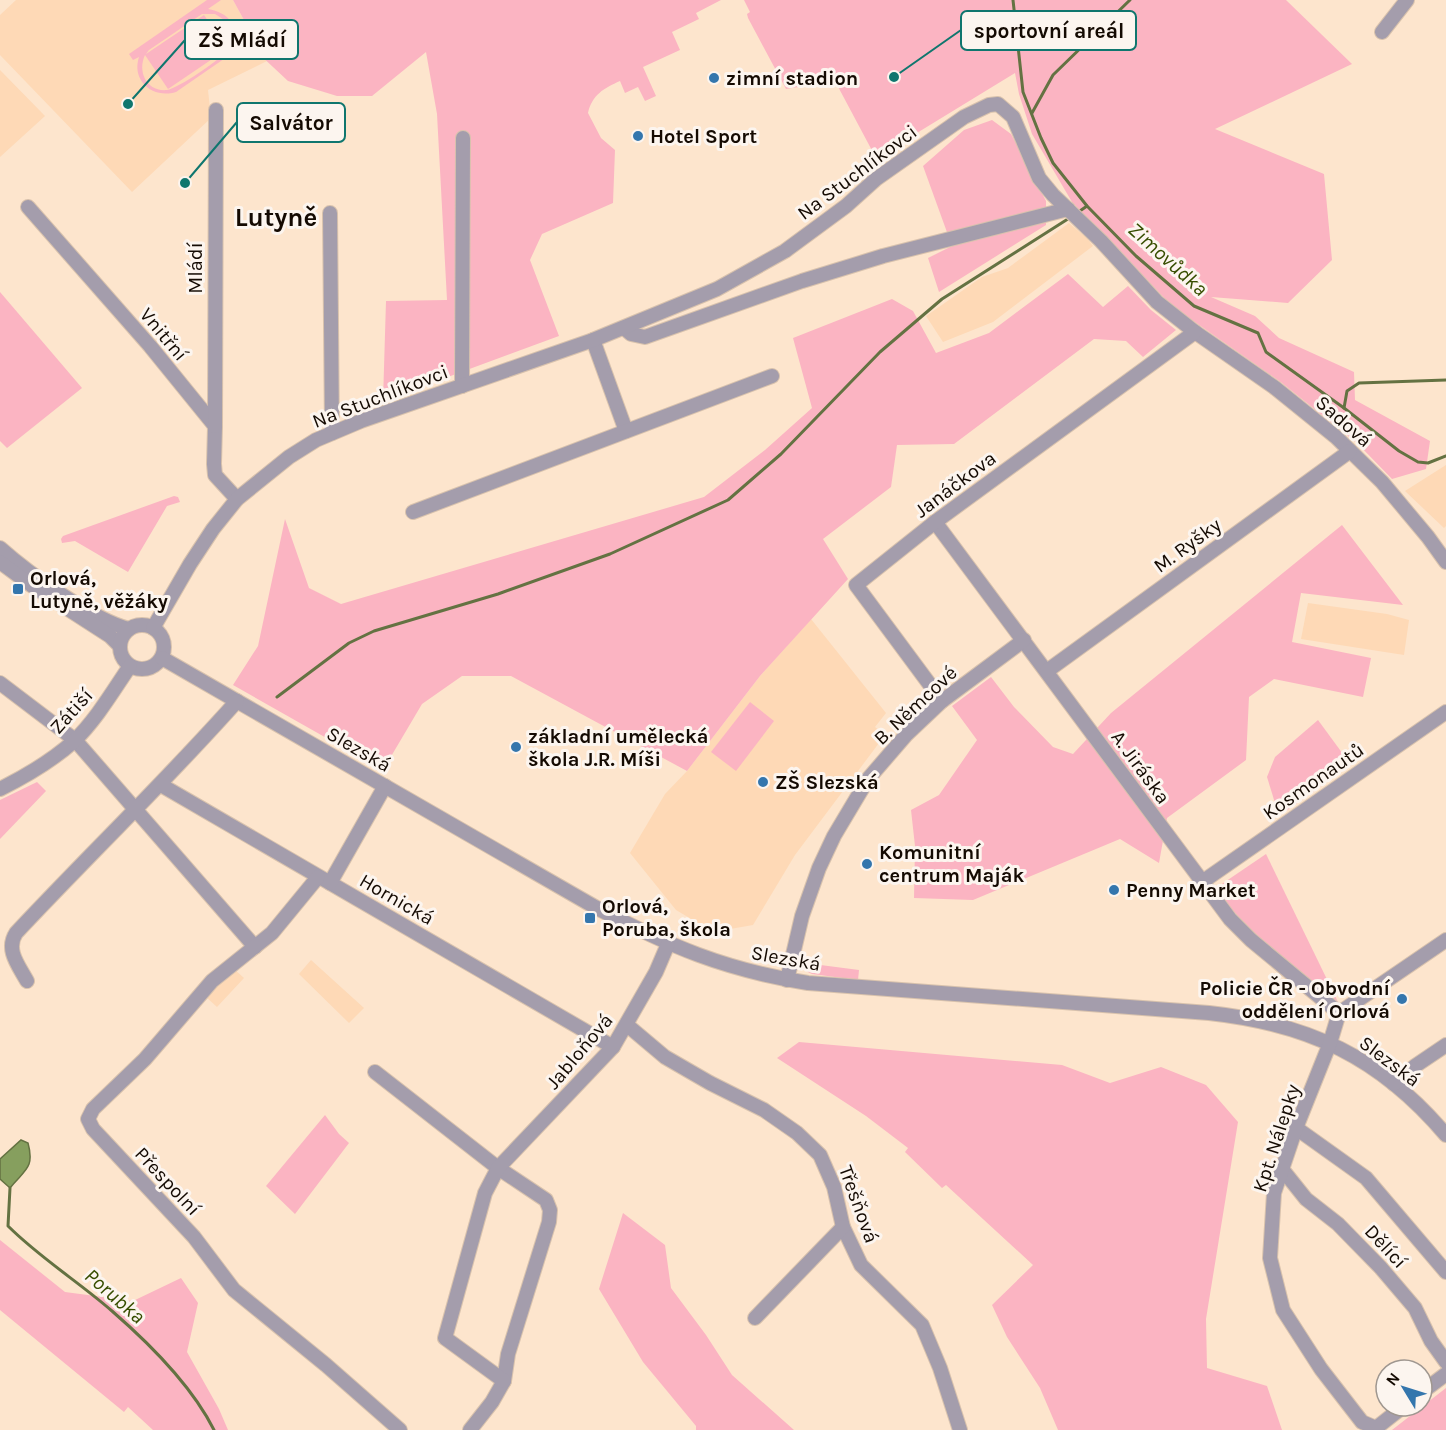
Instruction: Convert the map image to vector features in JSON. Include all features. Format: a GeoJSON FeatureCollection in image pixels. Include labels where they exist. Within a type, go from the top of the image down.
{"type":"FeatureCollection","features":[{"type":"Feature","properties":{"kind":"street"},"geometry":{"type":"LineString","coordinates":[[1382,32],[1407,0]]}},
{"type":"Feature","properties":{"kind":"street","name":"Na Stuchlíkovci"},"geometry":{"type":"LineString","coordinates":[[153,628],[190,564],[213,529],[237,500],[289,457],[316,440],[593,340],[717,289],[785,251],[846,206],[876,179],[964,117],[989,105],[998,104],[1014,117],[1039,178],[1157,302],[1195,332]]}},
{"type":"Feature","properties":{"kind":"street","name":"Mládí"},"geometry":{"type":"LineString","coordinates":[[215,426],[216,110]]}},
{"type":"Feature","properties":{"kind":"street"},"geometry":{"type":"LineString","coordinates":[[462,386],[463,138]]}},
{"type":"Feature","properties":{"kind":"street","name":"Vnitřní"},"geometry":{"type":"LineString","coordinates":[[28,207],[150,346],[215,426]]}},
{"type":"Feature","properties":{"kind":"street"},"geometry":{"type":"LineString","coordinates":[[624,328],[631,334],[645,337],[802,281],[883,256],[1068,209]]}},
{"type":"Feature","properties":{"kind":"street"},"geometry":{"type":"LineString","coordinates":[[330,213],[332,433]]}},
{"type":"Feature","properties":{"kind":"street","name":"Sadová"},"geometry":{"type":"LineString","coordinates":[[1195,332],[1274,387],[1350,451],[1382,482],[1446,562]]}},
{"type":"Feature","properties":{"kind":"street","name":"Janáčkova"},"geometry":{"type":"LineString","coordinates":[[942,701],[856,585],[935,522],[1195,332]]}},
{"type":"Feature","properties":{"kind":"street"},"geometry":{"type":"LineString","coordinates":[[593,340],[626,431]]}},
{"type":"Feature","properties":{"kind":"street"},"geometry":{"type":"LineString","coordinates":[[413,512],[772,376]]}},
{"type":"Feature","properties":{"kind":"street"},"geometry":{"type":"LineString","coordinates":[[215,426],[215,475],[237,500]]}},
{"type":"Feature","properties":{"kind":"street","name":"M. Ryšky"},"geometry":{"type":"LineString","coordinates":[[1047,671],[1350,451]]}},
{"type":"Feature","properties":{"kind":"street","name":"A. Jiráska"},"geometry":{"type":"LineString","coordinates":[[935,522],[1230,919],[1251,940],[1339,1013]]}},
{"type":"Feature","properties":{"kind":"street"},"geometry":{"type":"LineString","coordinates":[[0,548],[73,600],[108,621],[129,629]]}},
{"type":"Feature","properties":{"kind":"street"},"geometry":{"type":"LineString","coordinates":[[0,562],[38,590],[110,636],[119,645]]}},
{"type":"Feature","properties":{"kind":"street"},"geometry":{"type":"LineString","coordinates":[[141,625],[153,628],[162,638],[164,645],[162,658],[151,668],[144,670],[130,666],[121,656],[119,645],[122,637],[129,629],[141,625]]}},
{"type":"Feature","properties":{"kind":"street","name":"B. Němcové"},"geometry":{"type":"LineString","coordinates":[[787,980],[802,916],[819,868],[834,836],[868,779],[906,735],[942,701],[1024,640]]}},
{"type":"Feature","properties":{"kind":"street","name":"Slezská"},"geometry":{"type":"LineString","coordinates":[[162,658],[595,907],[668,944],[733,968],[787,980],[874,989],[1227,1015],[1289,1028],[1330,1043],[1354,1056],[1394,1084],[1446,1135]]}},
{"type":"Feature","properties":{"kind":"street","name":"Zátiší"},"geometry":{"type":"LineString","coordinates":[[0,789],[42,765],[75,740],[105,703],[130,666]]}},
{"type":"Feature","properties":{"kind":"street"},"geometry":{"type":"LineString","coordinates":[[0,683],[75,740],[255,947]]}},
{"type":"Feature","properties":{"kind":"street"},"geometry":{"type":"LineString","coordinates":[[27,981],[12,952],[11,945],[16,933],[161,785],[237,701]]}},
{"type":"Feature","properties":{"kind":"street","name":"Kosmonautů"},"geometry":{"type":"LineString","coordinates":[[1202,882],[1446,712]]}},
{"type":"Feature","properties":{"kind":"street","name":"Hornická"},"geometry":{"type":"LineString","coordinates":[[161,785],[613,1047]]}},
{"type":"Feature","properties":{"kind":"street","name":"Přespolní"},"geometry":{"type":"LineString","coordinates":[[384,786],[324,880],[272,933],[212,981],[145,1059],[93,1109],[88,1119],[93,1129],[194,1237],[234,1290],[320,1360],[400,1430]]}},
{"type":"Feature","properties":{"kind":"street"},"geometry":{"type":"LineString","coordinates":[[1339,1013],[1446,940]]}},
{"type":"Feature","properties":{"kind":"street","name":"Jabloňová"},"geometry":{"type":"LineString","coordinates":[[504,1381],[445,1338],[485,1193],[498,1168],[613,1047],[656,972],[668,944]]}},
{"type":"Feature","properties":{"kind":"street","name":"Kpt. Nálepky"},"geometry":{"type":"LineString","coordinates":[[1339,1013],[1274,1193],[1270,1257],[1283,1310],[1321,1369],[1362,1422],[1376,1428],[1389,1418]]}},
{"type":"Feature","properties":{"kind":"street","name":"Třešňová"},"geometry":{"type":"LineString","coordinates":[[627,1025],[665,1057],[764,1110],[797,1133],[820,1155],[834,1186],[843,1227],[861,1265],[922,1325],[940,1368],[960,1430]]}},
{"type":"Feature","properties":{"kind":"street"},"geometry":{"type":"LineString","coordinates":[[1394,1084],[1414,1066],[1446,1045]]}},
{"type":"Feature","properties":{"kind":"street"},"geometry":{"type":"LineString","coordinates":[[375,1072],[498,1168],[546,1200],[550,1210],[549,1222],[508,1354],[504,1381],[492,1402],[470,1430]]}},
{"type":"Feature","properties":{"kind":"street"},"geometry":{"type":"LineString","coordinates":[[1296,1128],[1366,1178],[1446,1272]]}},
{"type":"Feature","properties":{"kind":"street","name":"Dělící"},"geometry":{"type":"LineString","coordinates":[[1282,1169],[1306,1199],[1338,1224],[1381,1268],[1415,1308],[1431,1341],[1446,1362]]}},
{"type":"Feature","properties":{"kind":"street"},"geometry":{"type":"LineString","coordinates":[[755,1318],[843,1227]]}},
{"type":"Feature","properties":{"kind":"shaded area"},"geometry":{"type":"Polygon","coordinates":[[[16,0],[233,0],[250,31],[258,53],[267,61],[208,90],[211,118],[132,192],[0,55],[0,15],[16,0]]]}},
{"type":"Feature","properties":{"kind":"shaded area"},"geometry":{"type":"Polygon","coordinates":[[[207,0],[221,0],[208,9],[221,13],[231,22],[236,33],[234,47],[245,40],[247,43],[176,92],[167,93],[159,93],[146,86],[138,74],[139,57],[133,60],[129,54],[207,0]],[[202,14],[146,54],[204,15],[227,49],[168,89],[145,55],[142,68],[145,80],[149,84],[160,90],[167,90],[172,88],[200,72],[226,52],[232,38],[231,31],[226,21],[215,14],[202,14]]]}},
{"type":"Feature","properties":{"kind":"shaded area"},"geometry":{"type":"Polygon","coordinates":[[[233,0],[721,0],[696,13],[699,19],[672,32],[680,50],[643,67],[656,96],[645,101],[638,87],[625,93],[620,81],[604,89],[592,101],[588,113],[601,138],[615,150],[613,203],[542,234],[530,260],[559,336],[383,401],[386,301],[447,300],[437,114],[426,52],[372,96],[337,96],[288,81],[258,53],[250,31],[233,0]]]}},
{"type":"Feature","properties":{"kind":"shaded area"},"geometry":{"type":"Polygon","coordinates":[[[744,0],[1286,0],[1352,64],[1215,129],[1324,174],[1332,260],[1288,303],[1211,297],[1255,316],[1279,338],[1354,372],[1355,400],[1430,441],[1426,469],[1392,479],[1358,444],[1282,383],[1172,306],[1072,202],[1032,134],[1015,73],[876,158],[835,81],[786,89],[748,18],[747,14],[750,12],[744,0]]]}},
{"type":"Feature","properties":{"kind":"shaded area"},"geometry":{"type":"Polygon","coordinates":[[[0,70],[45,116],[0,157],[0,70]]]}},
{"type":"Feature","properties":{"kind":"shaded area"},"geometry":{"type":"Polygon","coordinates":[[[992,120],[1011,134],[1046,201],[1046,225],[939,292],[928,258],[952,246],[923,166],[964,130],[992,120]]]}},
{"type":"Feature","properties":{"kind":"shaded area"},"geometry":{"type":"Polygon","coordinates":[[[1069,223],[1093,246],[993,322],[943,342],[926,316],[982,277],[1008,268],[1069,223]]]}},
{"type":"Feature","properties":{"kind":"shaded area"},"geometry":{"type":"Polygon","coordinates":[[[1068,274],[1103,307],[1128,286],[1151,310],[1176,330],[1143,357],[1126,341],[1094,339],[954,444],[897,445],[891,487],[823,539],[848,579],[760,676],[687,771],[511,676],[462,676],[422,704],[383,770],[233,685],[258,646],[285,519],[309,588],[341,604],[704,497],[765,450],[812,408],[793,338],[892,299],[913,311],[936,353],[989,333],[1068,274]]]}},
{"type":"Feature","properties":{"kind":"shaded area"},"geometry":{"type":"Polygon","coordinates":[[[0,292],[82,388],[7,448],[0,441],[0,292]]]}},
{"type":"Feature","properties":{"kind":"shaded area"},"geometry":{"type":"Polygon","coordinates":[[[1446,465],[1446,526],[1444,528],[1405,491],[1446,465]]]}},
{"type":"Feature","properties":{"kind":"shaded area"},"geometry":{"type":"Polygon","coordinates":[[[174,496],[178,497],[180,502],[167,506],[128,572],[75,541],[62,543],[63,536],[174,496]]]}},
{"type":"Feature","properties":{"kind":"shaded area"},"geometry":{"type":"Polygon","coordinates":[[[1342,525],[1403,605],[1301,593],[1292,642],[1371,658],[1363,697],[1274,679],[1249,697],[1246,760],[1167,818],[1159,863],[1120,839],[973,900],[914,898],[915,846],[911,810],[939,795],[977,740],[952,706],[991,677],[1014,707],[1053,747],[1073,754],[1111,713],[1342,525]]]}},
{"type":"Feature","properties":{"kind":"shaded area"},"geometry":{"type":"Polygon","coordinates":[[[1308,603],[1387,614],[1409,620],[1404,655],[1301,639],[1308,603]]]}},
{"type":"Feature","properties":{"kind":"shaded area","name":"ZŠ Slezská"},"geometry":{"type":"Polygon","coordinates":[[[811,619],[886,713],[875,727],[885,735],[795,855],[753,925],[713,932],[676,910],[630,853],[665,794],[687,771],[760,676],[811,619]]]}},
{"type":"Feature","properties":{"kind":"shaded area"},"geometry":{"type":"Polygon","coordinates":[[[750,702],[774,721],[736,771],[711,752],[750,702]]]}},
{"type":"Feature","properties":{"kind":"shaded area"},"geometry":{"type":"Polygon","coordinates":[[[1318,720],[1351,765],[1279,816],[1267,777],[1275,757],[1318,720]]]}},
{"type":"Feature","properties":{"kind":"shaded area"},"geometry":{"type":"Polygon","coordinates":[[[37,782],[46,791],[0,839],[0,800],[37,782]]]}},
{"type":"Feature","properties":{"kind":"shaded area"},"geometry":{"type":"Polygon","coordinates":[[[1266,854],[1338,1002],[1266,945],[1213,890],[1266,854]]]}},
{"type":"Feature","properties":{"kind":"shaded area"},"geometry":{"type":"Polygon","coordinates":[[[311,960],[364,1008],[349,1023],[299,974],[311,960]]]}},
{"type":"Feature","properties":{"kind":"shaded area"},"geometry":{"type":"Polygon","coordinates":[[[805,963],[859,970],[858,980],[812,974],[804,970],[805,963]]]}},
{"type":"Feature","properties":{"kind":"shaded area"},"geometry":{"type":"Polygon","coordinates":[[[234,969],[244,978],[217,1007],[205,996],[234,969]]]}},
{"type":"Feature","properties":{"kind":"shaded area"},"geometry":{"type":"Polygon","coordinates":[[[799,1042],[1062,1065],[1110,1083],[1161,1067],[1206,1085],[1238,1122],[1206,1319],[1207,1368],[1267,1386],[1282,1430],[1058,1430],[1040,1388],[1007,1337],[992,1305],[1033,1265],[946,1185],[942,1188],[905,1152],[908,1148],[866,1116],[777,1058],[799,1042]]]}},
{"type":"Feature","properties":{"kind":"shaded area"},"geometry":{"type":"Polygon","coordinates":[[[325,1115],[349,1143],[295,1214],[266,1186],[325,1115]]]}},
{"type":"Feature","properties":{"kind":"shaded area"},"geometry":{"type":"Polygon","coordinates":[[[21,1140],[28,1143],[29,1164],[10,1188],[0,1179],[0,1159],[21,1140]]]}},
{"type":"Feature","properties":{"kind":"shaded area"},"geometry":{"type":"Polygon","coordinates":[[[623,1213],[665,1245],[671,1288],[732,1375],[794,1430],[696,1430],[696,1426],[643,1362],[599,1289],[623,1213]]]}},
{"type":"Feature","properties":{"kind":"shaded area"},"geometry":{"type":"Polygon","coordinates":[[[0,1240],[65,1292],[133,1301],[181,1278],[198,1303],[187,1352],[219,1409],[228,1430],[153,1430],[128,1407],[124,1412],[0,1310],[0,1240]]]}},
{"type":"Feature","properties":{"kind":"shaded area"},"geometry":{"type":"Polygon","coordinates":[[[1446,1388],[1446,1430],[1392,1430],[1407,1418],[1434,1418],[1434,1397],[1446,1388]]]}},
{"type":"Feature","properties":{"kind":"waterway","name":"Zimovůdka"},"geometry":{"type":"LineString","coordinates":[[1013,0],[1023,92],[1053,163],[1087,206],[1136,256],[1194,306],[1258,333],[1266,352],[1399,451],[1418,462],[1428,463],[1446,456]]}},
{"type":"Feature","properties":{"kind":"waterway"},"geometry":{"type":"LineString","coordinates":[[1032,113],[1053,75],[1130,0]]}},
{"type":"Feature","properties":{"kind":"waterway"},"geometry":{"type":"LineString","coordinates":[[1077,213],[1087,206]]}},
{"type":"Feature","properties":{"kind":"waterway"},"geometry":{"type":"LineString","coordinates":[[277,697],[349,643],[374,631],[498,594],[610,554],[728,500],[781,454],[880,352],[942,299],[1071,217]]}},
{"type":"Feature","properties":{"kind":"waterway"},"geometry":{"type":"LineString","coordinates":[[1344,408],[1347,391],[1359,383],[1446,380]]}},
{"type":"Feature","properties":{"kind":"waterway","name":"Porubka"},"geometry":{"type":"LineString","coordinates":[[10,1188],[8,1226],[141,1337],[194,1397],[214,1430]]}},
{"type":"Feature","properties":{"kind":"place","name":"sportovní areál"},"geometry":{"type":"Point","coordinates":[894,77]}},
{"type":"Feature","properties":{"kind":"place","name":"zimní stadion"},"geometry":{"type":"Point","coordinates":[714,78]}},
{"type":"Feature","properties":{"kind":"place","name":"ZŠ Mládí"},"geometry":{"type":"Point","coordinates":[128,104]}},
{"type":"Feature","properties":{"kind":"place","name":"Hotel Sport"},"geometry":{"type":"Point","coordinates":[638,136]}},
{"type":"Feature","properties":{"kind":"place","name":"Salvátor"},"geometry":{"type":"Point","coordinates":[185,183]}},
{"type":"Feature","properties":{"kind":"place","name":"Orlová, Lutyně, věžáky"},"geometry":{"type":"Point","coordinates":[18,589]}},
{"type":"Feature","properties":{"kind":"place","name":"základní umělecká škola J.R. Míši"},"geometry":{"type":"Point","coordinates":[516,747]}},
{"type":"Feature","properties":{"kind":"place","name":"ZŠ Slezská"},"geometry":{"type":"Point","coordinates":[763,782]}},
{"type":"Feature","properties":{"kind":"place","name":"Komunitní centrum Maják"},"geometry":{"type":"Point","coordinates":[867,864]}},
{"type":"Feature","properties":{"kind":"place","name":"Penny Market"},"geometry":{"type":"Point","coordinates":[1114,890]}},
{"type":"Feature","properties":{"kind":"place","name":"Orlová, Poruba, škola"},"geometry":{"type":"Point","coordinates":[590,918]}},
{"type":"Feature","properties":{"kind":"place","name":"Policie ČR - Obvodní oddělení Orlová"},"geometry":{"type":"Point","coordinates":[1402,999]}},
{"type":"Feature","properties":{"kind":"district","name":"Lutyně"},"geometry":{"type":"Point","coordinates":[276,217]}}]}
